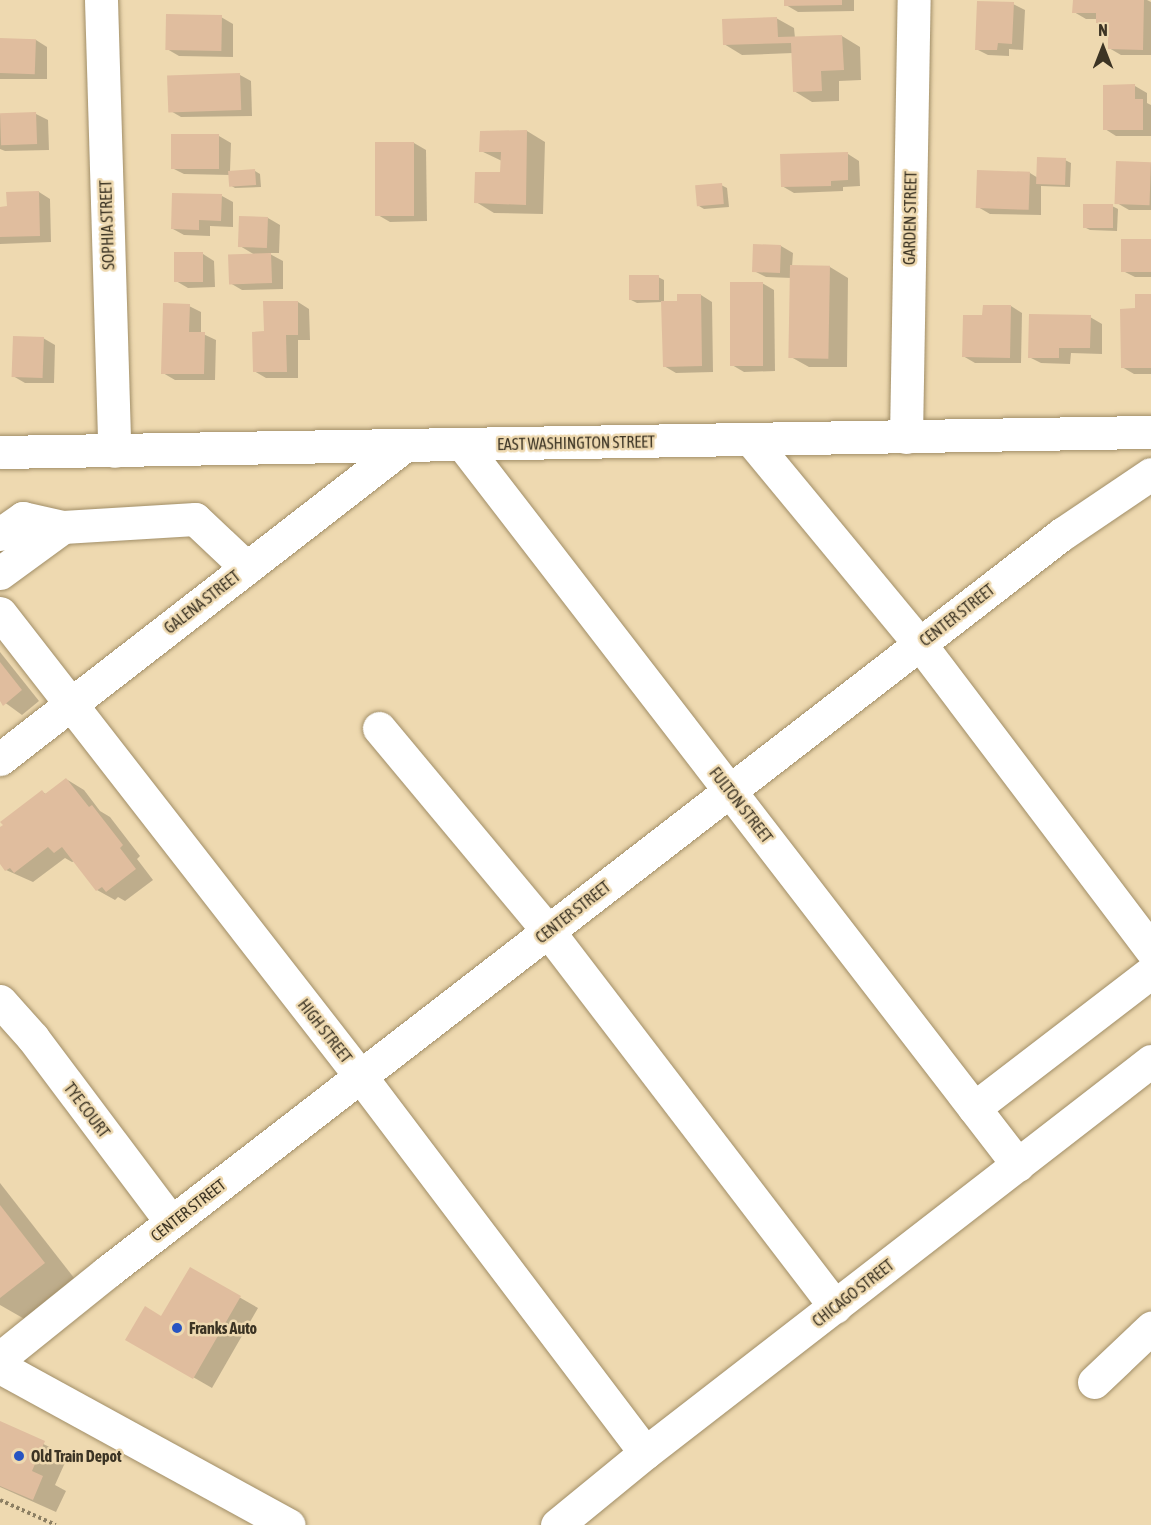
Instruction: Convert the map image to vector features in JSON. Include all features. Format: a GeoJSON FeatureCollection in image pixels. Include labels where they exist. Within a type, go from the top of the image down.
{"type":"FeatureCollection","features":[{"type":"Feature","properties":{"kind":"street","name":"SOPHIA STREET"},"geometry":{"type":"LineString","coordinates":[[101,0],[114,451]]}},
{"type":"Feature","properties":{"kind":"street","name":"GARDEN STREET"},"geometry":{"type":"LineString","coordinates":[[906,437],[914,0]]}},
{"type":"Feature","properties":{"kind":"street","name":"EAST WASHINGTON STREET"},"geometry":{"type":"LineString","coordinates":[[0,452],[1151,432]]}},
{"type":"Feature","properties":{"kind":"street"},"geometry":{"type":"LineString","coordinates":[[751,440],[920,644],[1151,949]]}},
{"type":"Feature","properties":{"kind":"street","name":"FULTON STREET"},"geometry":{"type":"LineString","coordinates":[[463,445],[1018,1165]]}},
{"type":"Feature","properties":{"kind":"street","name":"GALENA STREET"},"geometry":{"type":"LineString","coordinates":[[1,756],[404,446]]}},
{"type":"Feature","properties":{"kind":"street","name":"CENTER STREET"},"geometry":{"type":"LineString","coordinates":[[0,1358],[171,1222],[1062,534],[1151,474]]}},
{"type":"Feature","properties":{"kind":"street"},"geometry":{"type":"LineString","coordinates":[[0,534],[23,518],[63,526],[195,519],[247,568]]}},
{"type":"Feature","properties":{"kind":"street"},"geometry":{"type":"LineString","coordinates":[[0,573],[63,526]]}},
{"type":"Feature","properties":{"kind":"street","name":"HIGH STREET"},"geometry":{"type":"LineString","coordinates":[[0,613],[361,1077],[645,1453]]}},
{"type":"Feature","properties":{"kind":"street"},"geometry":{"type":"LineString","coordinates":[[379,728],[548,932],[835,1307]]}},
{"type":"Feature","properties":{"kind":"street"},"geometry":{"type":"LineString","coordinates":[[974,1108],[1151,972]]}},
{"type":"Feature","properties":{"kind":"street","name":"TYE COURT"},"geometry":{"type":"LineString","coordinates":[[0,1001],[33,1038],[171,1222]]}},
{"type":"Feature","properties":{"kind":"street","name":"CHICAGO STREET"},"geometry":{"type":"LineString","coordinates":[[557,1525],[645,1453],[1151,1061]]}},
{"type":"Feature","properties":{"kind":"street"},"geometry":{"type":"LineString","coordinates":[[1094,1382],[1151,1328]]}},
{"type":"Feature","properties":{"kind":"street"},"geometry":{"type":"LineString","coordinates":[[0,1367],[289,1525]]}},
{"type":"Feature","properties":{"kind":"path"},"geometry":{"type":"LineString","coordinates":[[0,1500],[56,1525]]}},
{"type":"Feature","properties":{"kind":"building"},"geometry":{"type":"Polygon","coordinates":[[[784,0],[842,0],[842,5],[784,6],[784,0]]]}},
{"type":"Feature","properties":{"kind":"building"},"geometry":{"type":"Polygon","coordinates":[[[1073,0],[1144,0],[1143,50],[1108,49],[1108,23],[1096,23],[1096,13],[1072,13],[1073,0]]]}},
{"type":"Feature","properties":{"kind":"building"},"geometry":{"type":"Polygon","coordinates":[[[977,1],[1014,2],[1012,44],[998,43],[997,50],[975,50],[977,1]]]}},
{"type":"Feature","properties":{"kind":"building"},"geometry":{"type":"Polygon","coordinates":[[[166,14],[222,15],[221,51],[165,50],[166,14]]]}},
{"type":"Feature","properties":{"kind":"building"},"geometry":{"type":"Polygon","coordinates":[[[777,17],[778,37],[842,35],[844,70],[821,71],[822,91],[793,92],[791,43],[723,45],[722,19],[777,17]]]}},
{"type":"Feature","properties":{"kind":"building"},"geometry":{"type":"Polygon","coordinates":[[[0,38],[36,39],[35,74],[0,73],[0,38]]]}},
{"type":"Feature","properties":{"kind":"building"},"geometry":{"type":"Polygon","coordinates":[[[240,73],[241,110],[168,113],[167,76],[240,73]]]}},
{"type":"Feature","properties":{"kind":"building"},"geometry":{"type":"Polygon","coordinates":[[[1135,84],[1135,99],[1143,99],[1143,130],[1103,130],[1103,85],[1135,84]]]}},
{"type":"Feature","properties":{"kind":"building"},"geometry":{"type":"Polygon","coordinates":[[[36,112],[37,144],[1,145],[0,113],[36,112]]]}},
{"type":"Feature","properties":{"kind":"building"},"geometry":{"type":"Polygon","coordinates":[[[527,130],[526,205],[474,203],[475,172],[500,172],[501,152],[479,152],[480,131],[527,130]]]}},
{"type":"Feature","properties":{"kind":"building"},"geometry":{"type":"Polygon","coordinates":[[[171,134],[219,134],[219,169],[171,169],[171,134]]]}},
{"type":"Feature","properties":{"kind":"building"},"geometry":{"type":"Polygon","coordinates":[[[375,142],[414,142],[414,216],[375,216],[375,142]]]}},
{"type":"Feature","properties":{"kind":"building"},"geometry":{"type":"Polygon","coordinates":[[[848,152],[848,180],[831,181],[831,186],[781,187],[780,154],[848,152]]]}},
{"type":"Feature","properties":{"kind":"building"},"geometry":{"type":"Polygon","coordinates":[[[1037,157],[1066,158],[1065,185],[1036,184],[1037,157]]]}},
{"type":"Feature","properties":{"kind":"building"},"geometry":{"type":"Polygon","coordinates":[[[1116,161],[1151,162],[1149,205],[1114,204],[1116,161]]]}},
{"type":"Feature","properties":{"kind":"building"},"geometry":{"type":"Polygon","coordinates":[[[255,169],[256,185],[229,187],[228,171],[255,169]]]}},
{"type":"Feature","properties":{"kind":"building"},"geometry":{"type":"Polygon","coordinates":[[[977,170],[1030,172],[1029,210],[976,208],[977,170]]]}},
{"type":"Feature","properties":{"kind":"building"},"geometry":{"type":"Polygon","coordinates":[[[722,183],[724,204],[697,206],[695,185],[722,183]]]}},
{"type":"Feature","properties":{"kind":"building"},"geometry":{"type":"Polygon","coordinates":[[[39,191],[40,236],[0,237],[0,207],[7,206],[6,192],[39,191]]]}},
{"type":"Feature","properties":{"kind":"building"},"geometry":{"type":"Polygon","coordinates":[[[172,193],[222,194],[221,221],[199,220],[199,230],[171,229],[172,193]]]}},
{"type":"Feature","properties":{"kind":"building"},"geometry":{"type":"Polygon","coordinates":[[[1083,204],[1113,204],[1113,228],[1083,228],[1083,204]]]}},
{"type":"Feature","properties":{"kind":"building"},"geometry":{"type":"Polygon","coordinates":[[[239,216],[268,217],[267,248],[238,247],[239,216]]]}},
{"type":"Feature","properties":{"kind":"building"},"geometry":{"type":"Polygon","coordinates":[[[1121,239],[1151,239],[1151,272],[1121,272],[1121,239]]]}},
{"type":"Feature","properties":{"kind":"building"},"geometry":{"type":"Polygon","coordinates":[[[753,244],[781,245],[780,273],[752,272],[753,244]]]}},
{"type":"Feature","properties":{"kind":"building"},"geometry":{"type":"Polygon","coordinates":[[[174,252],[203,252],[203,282],[174,282],[174,252]]]}},
{"type":"Feature","properties":{"kind":"building"},"geometry":{"type":"Polygon","coordinates":[[[271,253],[272,283],[229,284],[228,255],[271,253]]]}},
{"type":"Feature","properties":{"kind":"building"},"geometry":{"type":"Polygon","coordinates":[[[790,265],[830,266],[828,359],[788,358],[790,265]]]}},
{"type":"Feature","properties":{"kind":"building"},"geometry":{"type":"Polygon","coordinates":[[[629,275],[659,275],[659,300],[629,300],[629,275]]]}},
{"type":"Feature","properties":{"kind":"building"},"geometry":{"type":"Polygon","coordinates":[[[730,282],[763,282],[763,366],[730,366],[730,282]]]}},
{"type":"Feature","properties":{"kind":"building"},"geometry":{"type":"Polygon","coordinates":[[[677,294],[701,294],[702,366],[663,367],[661,301],[677,301],[677,294]]]}},
{"type":"Feature","properties":{"kind":"building"},"geometry":{"type":"Polygon","coordinates":[[[1135,294],[1151,294],[1151,368],[1121,368],[1120,309],[1135,308],[1135,294]]]}},
{"type":"Feature","properties":{"kind":"building"},"geometry":{"type":"Polygon","coordinates":[[[263,301],[298,301],[298,335],[286,335],[287,372],[253,372],[252,332],[264,331],[263,301]]]}},
{"type":"Feature","properties":{"kind":"building"},"geometry":{"type":"Polygon","coordinates":[[[163,303],[190,304],[189,332],[205,332],[204,374],[161,374],[163,303]]]}},
{"type":"Feature","properties":{"kind":"building"},"geometry":{"type":"Polygon","coordinates":[[[983,305],[1011,305],[1010,358],[962,357],[963,315],[982,315],[983,305]]]}},
{"type":"Feature","properties":{"kind":"building"},"geometry":{"type":"Polygon","coordinates":[[[1029,314],[1091,315],[1090,348],[1059,348],[1059,358],[1028,358],[1029,314]]]}},
{"type":"Feature","properties":{"kind":"building"},"geometry":{"type":"Polygon","coordinates":[[[13,336],[44,337],[43,378],[12,377],[13,336]]]}},
{"type":"Feature","properties":{"kind":"building"},"geometry":{"type":"Polygon","coordinates":[[[0,662],[22,690],[3,706],[0,701],[0,662]]]}},
{"type":"Feature","properties":{"kind":"building"},"geometry":{"type":"Polygon","coordinates":[[[66,778],[89,807],[92,805],[123,845],[120,848],[136,869],[106,892],[102,887],[96,891],[62,847],[54,853],[48,847],[14,873],[10,868],[5,871],[0,864],[0,827],[3,825],[0,822],[42,790],[45,794],[66,778]]]}},
{"type":"Feature","properties":{"kind":"building"},"geometry":{"type":"Polygon","coordinates":[[[0,1205],[45,1263],[0,1298],[0,1205]]]}},
{"type":"Feature","properties":{"kind":"building","name":"Franks Auto"},"geometry":{"type":"Polygon","coordinates":[[[190,1267],[241,1296],[193,1379],[125,1340],[145,1306],[161,1316],[190,1267]]]}},
{"type":"Feature","properties":{"kind":"building","name":"Old Train Depot"},"geometry":{"type":"Polygon","coordinates":[[[0,1421],[45,1441],[32,1471],[43,1476],[33,1500],[0,1486],[0,1421]]]}},
{"type":"Feature","properties":{"kind":"place","name":"Franks Auto"},"geometry":{"type":"Point","coordinates":[177,1328]}},
{"type":"Feature","properties":{"kind":"place","name":"Old Train Depot"},"geometry":{"type":"Point","coordinates":[19,1456]}}]}
